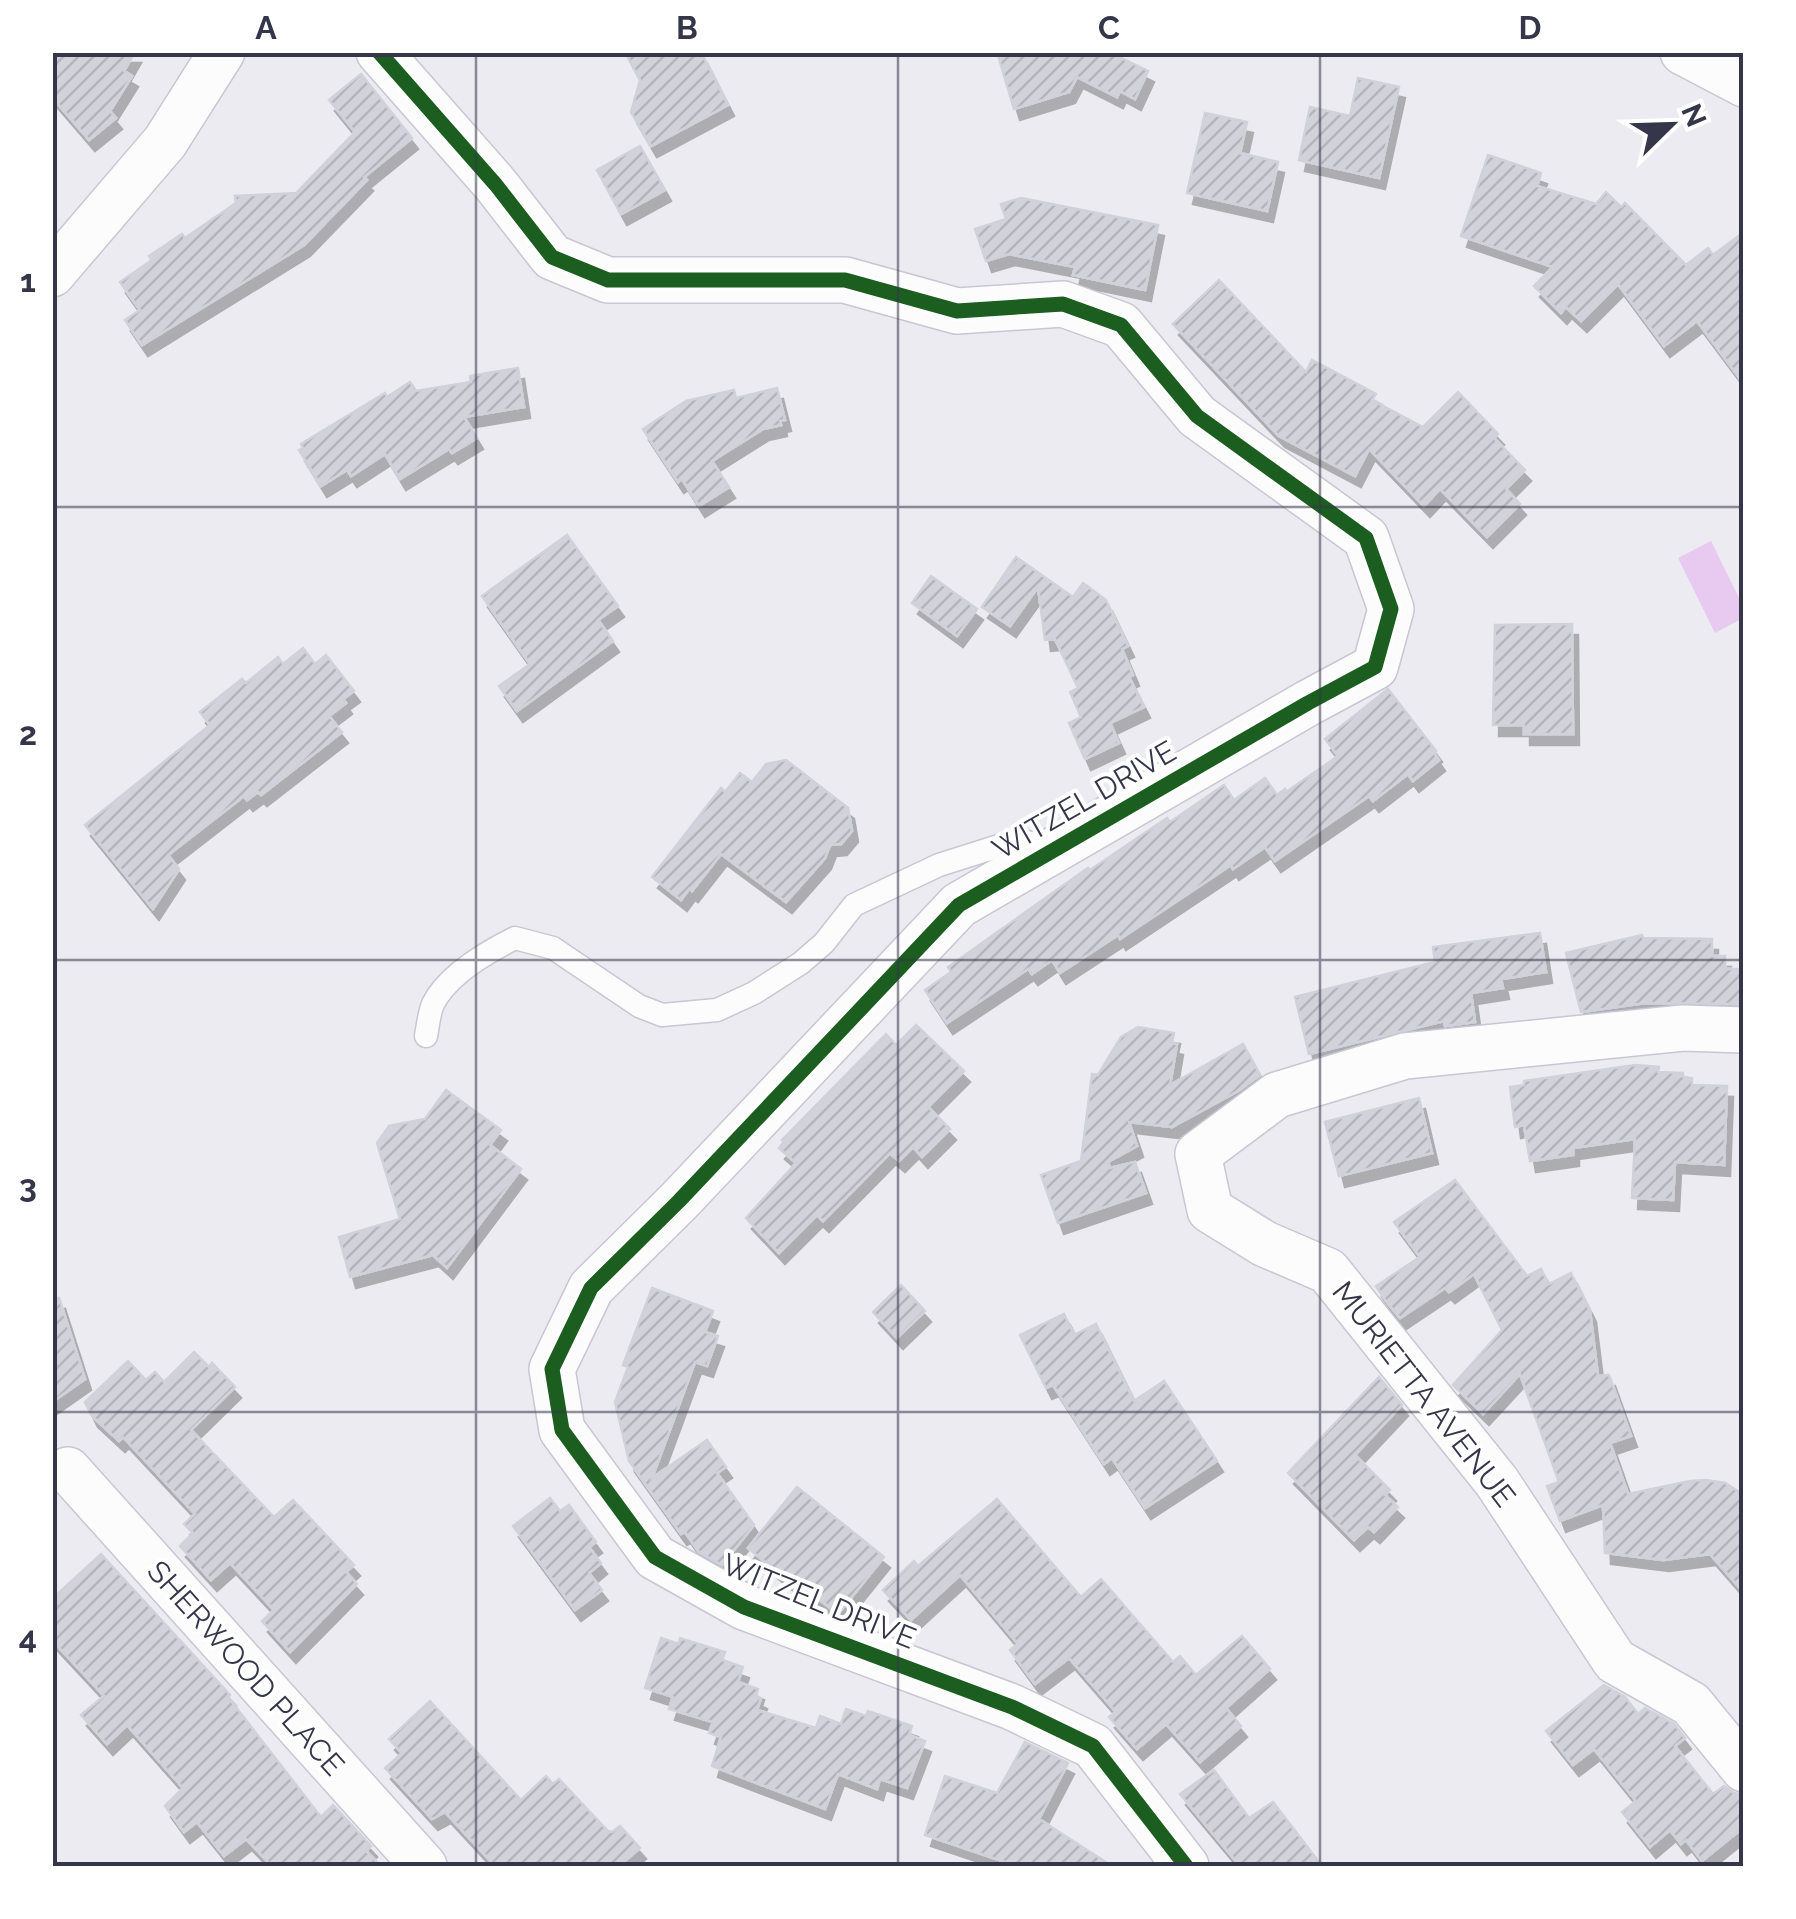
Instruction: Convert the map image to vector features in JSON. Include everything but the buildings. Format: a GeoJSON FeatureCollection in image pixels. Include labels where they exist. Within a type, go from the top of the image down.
{"type":"FeatureCollection","features":[{"type":"Feature","properties":{"kind":"street"},"geometry":{"type":"LineString","coordinates":[[52,274],[165,142],[222,52]]}},
{"type":"Feature","properties":{"kind":"street","name":"WITZEL DRIVE"},"geometry":{"type":"LineString","coordinates":[[379,52],[496,185],[552,257],[608,280],[845,280],[957,311],[1063,304],[1121,325],[1197,416],[1366,538],[1391,609],[1376,667],[959,904],[678,1201],[590,1288],[552,1369],[562,1430],[655,1556],[744,1607],[1012,1707],[1094,1746],[1186,1866]]}},
{"type":"Feature","properties":{"kind":"street"},"geometry":{"type":"LineString","coordinates":[[1683,52],[1744,84]]}},
{"type":"Feature","properties":{"kind":"street","name":"MURIETTA AVENUE"},"geometry":{"type":"LineString","coordinates":[[1744,1030],[1683,1028],[1405,1056],[1277,1094],[1198,1154],[1210,1210],[1266,1244],[1328,1271],[1496,1482],[1615,1662],[1691,1704],[1744,1769]]}},
{"type":"Feature","properties":{"kind":"street","name":"SHERWOOD PLACE"},"geometry":{"type":"LineString","coordinates":[[68,1470],[424,1866]]}},
{"type":"Feature","properties":{"kind":"lane"},"geometry":{"type":"LineString","coordinates":[[426,1036],[434,1003],[460,973],[482,955],[514,938],[554,948],[640,1006],[662,1015],[718,1010],[754,993],[800,962],[824,943],[854,905],[938,865],[1018,840],[1055,849]]}},
{"type":"Feature","properties":{"kind":"shaded area"},"geometry":{"type":"Polygon","coordinates":[[[1711,541],[1744,608],[1743,618],[1715,633],[1678,558],[1711,541]]]}},
{"type":"Feature","properties":{"kind":"cycle path"},"geometry":{"type":"LineString","coordinates":[[379,52],[496,185],[552,257],[608,280],[845,280],[957,311],[1063,304],[1121,325],[1197,416],[1366,538],[1391,609],[1375,667],[959,905],[679,1201],[591,1288],[552,1369],[562,1430],[655,1557],[744,1607],[1012,1707],[1093,1746],[1186,1866]]}}]}
